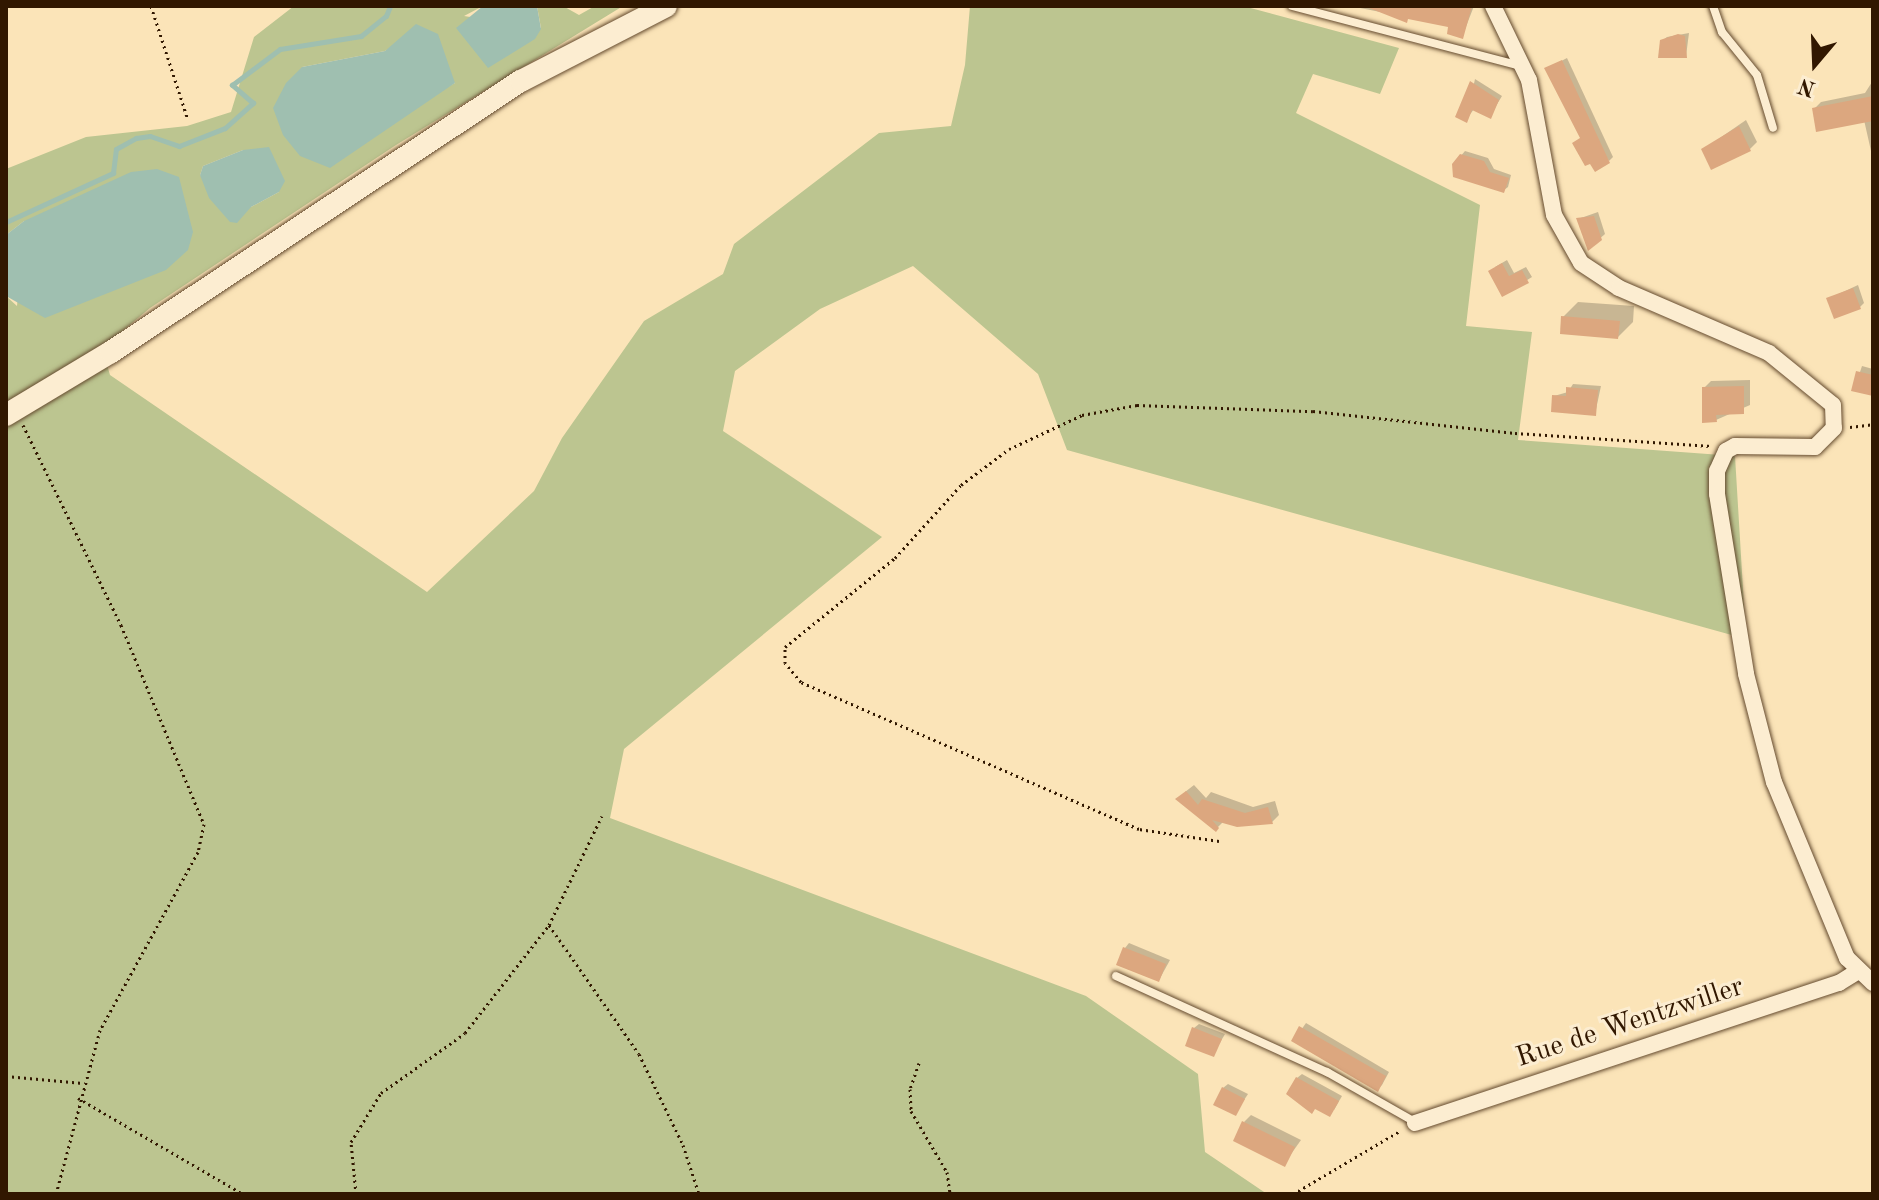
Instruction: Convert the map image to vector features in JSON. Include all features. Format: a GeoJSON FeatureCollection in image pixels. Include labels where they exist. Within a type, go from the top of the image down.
{"type":"FeatureCollection","features":[{"type":"Feature","properties":{"kind":"main road"},"geometry":{"type":"LineString","coordinates":[[11,412],[521,81],[666,6]]}},
{"type":"Feature","properties":{"kind":"street"},"geometry":{"type":"LineString","coordinates":[[1493,6],[1524,68],[1554,215],[1581,263],[1619,288],[1769,353],[1833,405],[1834,428],[1815,447],[1735,446],[1726,451],[1717,471],[1717,494],[1750,689],[1774,782],[1841,944],[1858,971],[1873,983]]}},
{"type":"Feature","properties":{"kind":"street","name":"Rue de Wentzwiller"},"geometry":{"type":"LineString","coordinates":[[1415,1123],[1839,983],[1858,971]]}},
{"type":"Feature","properties":{"kind":"lane"},"geometry":{"type":"LineString","coordinates":[[1292,6],[1524,68]]}},
{"type":"Feature","properties":{"kind":"lane"},"geometry":{"type":"LineString","coordinates":[[1713,6],[1722,32],[1757,75],[1773,128]]}},
{"type":"Feature","properties":{"kind":"lane"},"geometry":{"type":"LineString","coordinates":[[1116,976],[1327,1072],[1415,1123]]}},
{"type":"Feature","properties":{"kind":"path"},"geometry":{"type":"LineString","coordinates":[[151,6],[187,117]]}},
{"type":"Feature","properties":{"kind":"path"},"geometry":{"type":"LineString","coordinates":[[1219,841],[1139,829],[801,682],[785,663],[785,647],[895,558],[961,485],[1009,449],[1082,415],[1137,405],[1313,411],[1515,433],[1702,443],[1726,451]]}},
{"type":"Feature","properties":{"kind":"path"},"geometry":{"type":"LineString","coordinates":[[11,412],[121,625],[204,824],[198,852],[100,1030],[78,1098],[56,1194]]}},
{"type":"Feature","properties":{"kind":"path"},"geometry":{"type":"LineString","coordinates":[[1834,428],[1873,424]]}},
{"type":"Feature","properties":{"kind":"path"},"geometry":{"type":"LineString","coordinates":[[356,1194],[351,1142],[381,1093],[465,1033],[549,925],[602,816]]}},
{"type":"Feature","properties":{"kind":"path"},"geometry":{"type":"LineString","coordinates":[[549,925],[639,1054],[683,1145],[699,1194]]}},
{"type":"Feature","properties":{"kind":"path"},"geometry":{"type":"LineString","coordinates":[[919,1063],[910,1089],[911,1111],[947,1172],[950,1194]]}},
{"type":"Feature","properties":{"kind":"path"},"geometry":{"type":"LineString","coordinates":[[6,1076],[83,1083]]}},
{"type":"Feature","properties":{"kind":"path"},"geometry":{"type":"LineString","coordinates":[[78,1098],[243,1194]]}},
{"type":"Feature","properties":{"kind":"path"},"geometry":{"type":"LineString","coordinates":[[1293,1194],[1415,1123]]}},
{"type":"Feature","properties":{"kind":"green space"},"geometry":{"type":"Polygon","coordinates":[[[294,6],[483,6],[464,16],[541,28],[537,6],[563,6],[579,15],[595,6],[623,6],[396,145],[150,308],[102,348],[110,375],[427,592],[534,491],[562,438],[644,321],[723,274],[734,244],[879,133],[951,126],[965,65],[970,6],[1243,6],[1399,48],[1380,94],[1313,74],[1296,113],[1480,205],[1466,326],[1532,332],[1518,440],[1735,456],[1746,639],[1067,450],[1038,374],[913,266],[820,309],[735,371],[723,431],[882,537],[624,749],[610,818],[1086,996],[1198,1074],[1205,1152],[1267,1194],[6,1194],[6,296],[17,306],[24,221],[6,235],[6,169],[86,137],[187,126],[231,112],[254,37],[294,6]],[[403,39],[385,51],[302,67],[432,96],[455,83],[403,39]],[[243,150],[203,166],[200,175],[251,207],[279,192],[243,150]]]}},
{"type":"Feature","properties":{"kind":"shaded area"},"geometry":{"type":"Polygon","coordinates":[[[483,6],[537,6],[541,29],[535,39],[488,68],[456,28],[483,6]]]}},
{"type":"Feature","properties":{"kind":"shaded area"},"geometry":{"type":"Polygon","coordinates":[[[416,24],[438,34],[455,83],[330,168],[300,156],[283,135],[273,108],[286,83],[302,67],[385,51],[416,24]]]}},
{"type":"Feature","properties":{"kind":"shaded area"},"geometry":{"type":"Polygon","coordinates":[[[269,147],[285,181],[279,192],[251,207],[237,223],[230,222],[209,198],[200,175],[203,166],[243,150],[269,147]]]}},
{"type":"Feature","properties":{"kind":"shaded area"},"geometry":{"type":"Polygon","coordinates":[[[157,169],[179,177],[193,232],[188,250],[166,270],[45,318],[6,296],[6,235],[24,221],[131,172],[157,169]]]}},
{"type":"Feature","properties":{"kind":"building"},"geometry":{"type":"Polygon","coordinates":[[[1364,6],[1472,6],[1463,39],[1447,34],[1448,27],[1408,19],[1407,23],[1364,6]]]}},
{"type":"Feature","properties":{"kind":"building"},"geometry":{"type":"Polygon","coordinates":[[[1678,34],[1685,36],[1687,58],[1658,58],[1660,40],[1678,34]]]}},
{"type":"Feature","properties":{"kind":"building"},"geometry":{"type":"Polygon","coordinates":[[[1562,60],[1610,163],[1595,172],[1590,164],[1585,166],[1572,143],[1580,138],[1544,68],[1562,60]]]}},
{"type":"Feature","properties":{"kind":"building"},"geometry":{"type":"Polygon","coordinates":[[[1470,81],[1499,100],[1491,119],[1472,110],[1467,123],[1455,117],[1470,81]]]}},
{"type":"Feature","properties":{"kind":"building"},"geometry":{"type":"Polygon","coordinates":[[[1873,96],[1873,121],[1816,132],[1812,108],[1873,96]]]}},
{"type":"Feature","properties":{"kind":"building"},"geometry":{"type":"Polygon","coordinates":[[[1739,126],[1751,151],[1711,170],[1701,149],[1739,126]]]}},
{"type":"Feature","properties":{"kind":"building"},"geometry":{"type":"Polygon","coordinates":[[[1460,154],[1484,161],[1490,172],[1509,178],[1504,193],[1453,177],[1452,164],[1460,154]]]}},
{"type":"Feature","properties":{"kind":"building"},"geometry":{"type":"Polygon","coordinates":[[[1594,216],[1602,240],[1588,251],[1576,218],[1594,216]]]}},
{"type":"Feature","properties":{"kind":"building"},"geometry":{"type":"Polygon","coordinates":[[[1502,263],[1509,276],[1522,270],[1529,283],[1502,297],[1488,271],[1502,263]]]}},
{"type":"Feature","properties":{"kind":"building"},"geometry":{"type":"Polygon","coordinates":[[[1853,288],[1861,309],[1834,319],[1826,298],[1853,288]]]}},
{"type":"Feature","properties":{"kind":"building"},"geometry":{"type":"Polygon","coordinates":[[[1561,316],[1620,321],[1618,339],[1560,334],[1561,316]]]}},
{"type":"Feature","properties":{"kind":"building"},"geometry":{"type":"Polygon","coordinates":[[[1856,371],[1873,375],[1873,396],[1851,391],[1856,371]]]}},
{"type":"Feature","properties":{"kind":"building"},"geometry":{"type":"Polygon","coordinates":[[[1744,386],[1744,414],[1716,415],[1717,422],[1702,423],[1702,387],[1744,386]]]}},
{"type":"Feature","properties":{"kind":"building"},"geometry":{"type":"Polygon","coordinates":[[[1566,387],[1598,390],[1596,416],[1551,412],[1552,395],[1566,396],[1566,387]]]}},
{"type":"Feature","properties":{"kind":"building"},"geometry":{"type":"Polygon","coordinates":[[[1186,791],[1198,805],[1202,799],[1245,813],[1268,807],[1273,824],[1237,827],[1212,820],[1219,828],[1216,832],[1175,799],[1186,791]]]}},
{"type":"Feature","properties":{"kind":"building"},"geometry":{"type":"Polygon","coordinates":[[[1123,947],[1166,964],[1159,982],[1116,965],[1123,947]]]}},
{"type":"Feature","properties":{"kind":"building"},"geometry":{"type":"Polygon","coordinates":[[[1299,1026],[1386,1076],[1378,1092],[1291,1041],[1299,1026]]]}},
{"type":"Feature","properties":{"kind":"building"},"geometry":{"type":"Polygon","coordinates":[[[1192,1027],[1222,1039],[1214,1057],[1185,1046],[1192,1027]]]}},
{"type":"Feature","properties":{"kind":"building"},"geometry":{"type":"Polygon","coordinates":[[[1296,1077],[1339,1101],[1330,1117],[1315,1109],[1312,1114],[1286,1094],[1296,1077]]]}},
{"type":"Feature","properties":{"kind":"building"},"geometry":{"type":"Polygon","coordinates":[[[1222,1087],[1245,1099],[1236,1116],[1213,1105],[1222,1087]]]}},
{"type":"Feature","properties":{"kind":"building"},"geometry":{"type":"Polygon","coordinates":[[[1242,1121],[1295,1147],[1285,1167],[1233,1141],[1242,1121]]]}},
{"type":"Feature","properties":{"kind":"waterway"},"geometry":{"type":"LineString","coordinates":[[6,222],[113,173],[116,149],[136,138],[150,136],[179,146],[225,128],[253,103],[232,85],[280,49],[361,36],[386,16],[390,6]]}}]}
